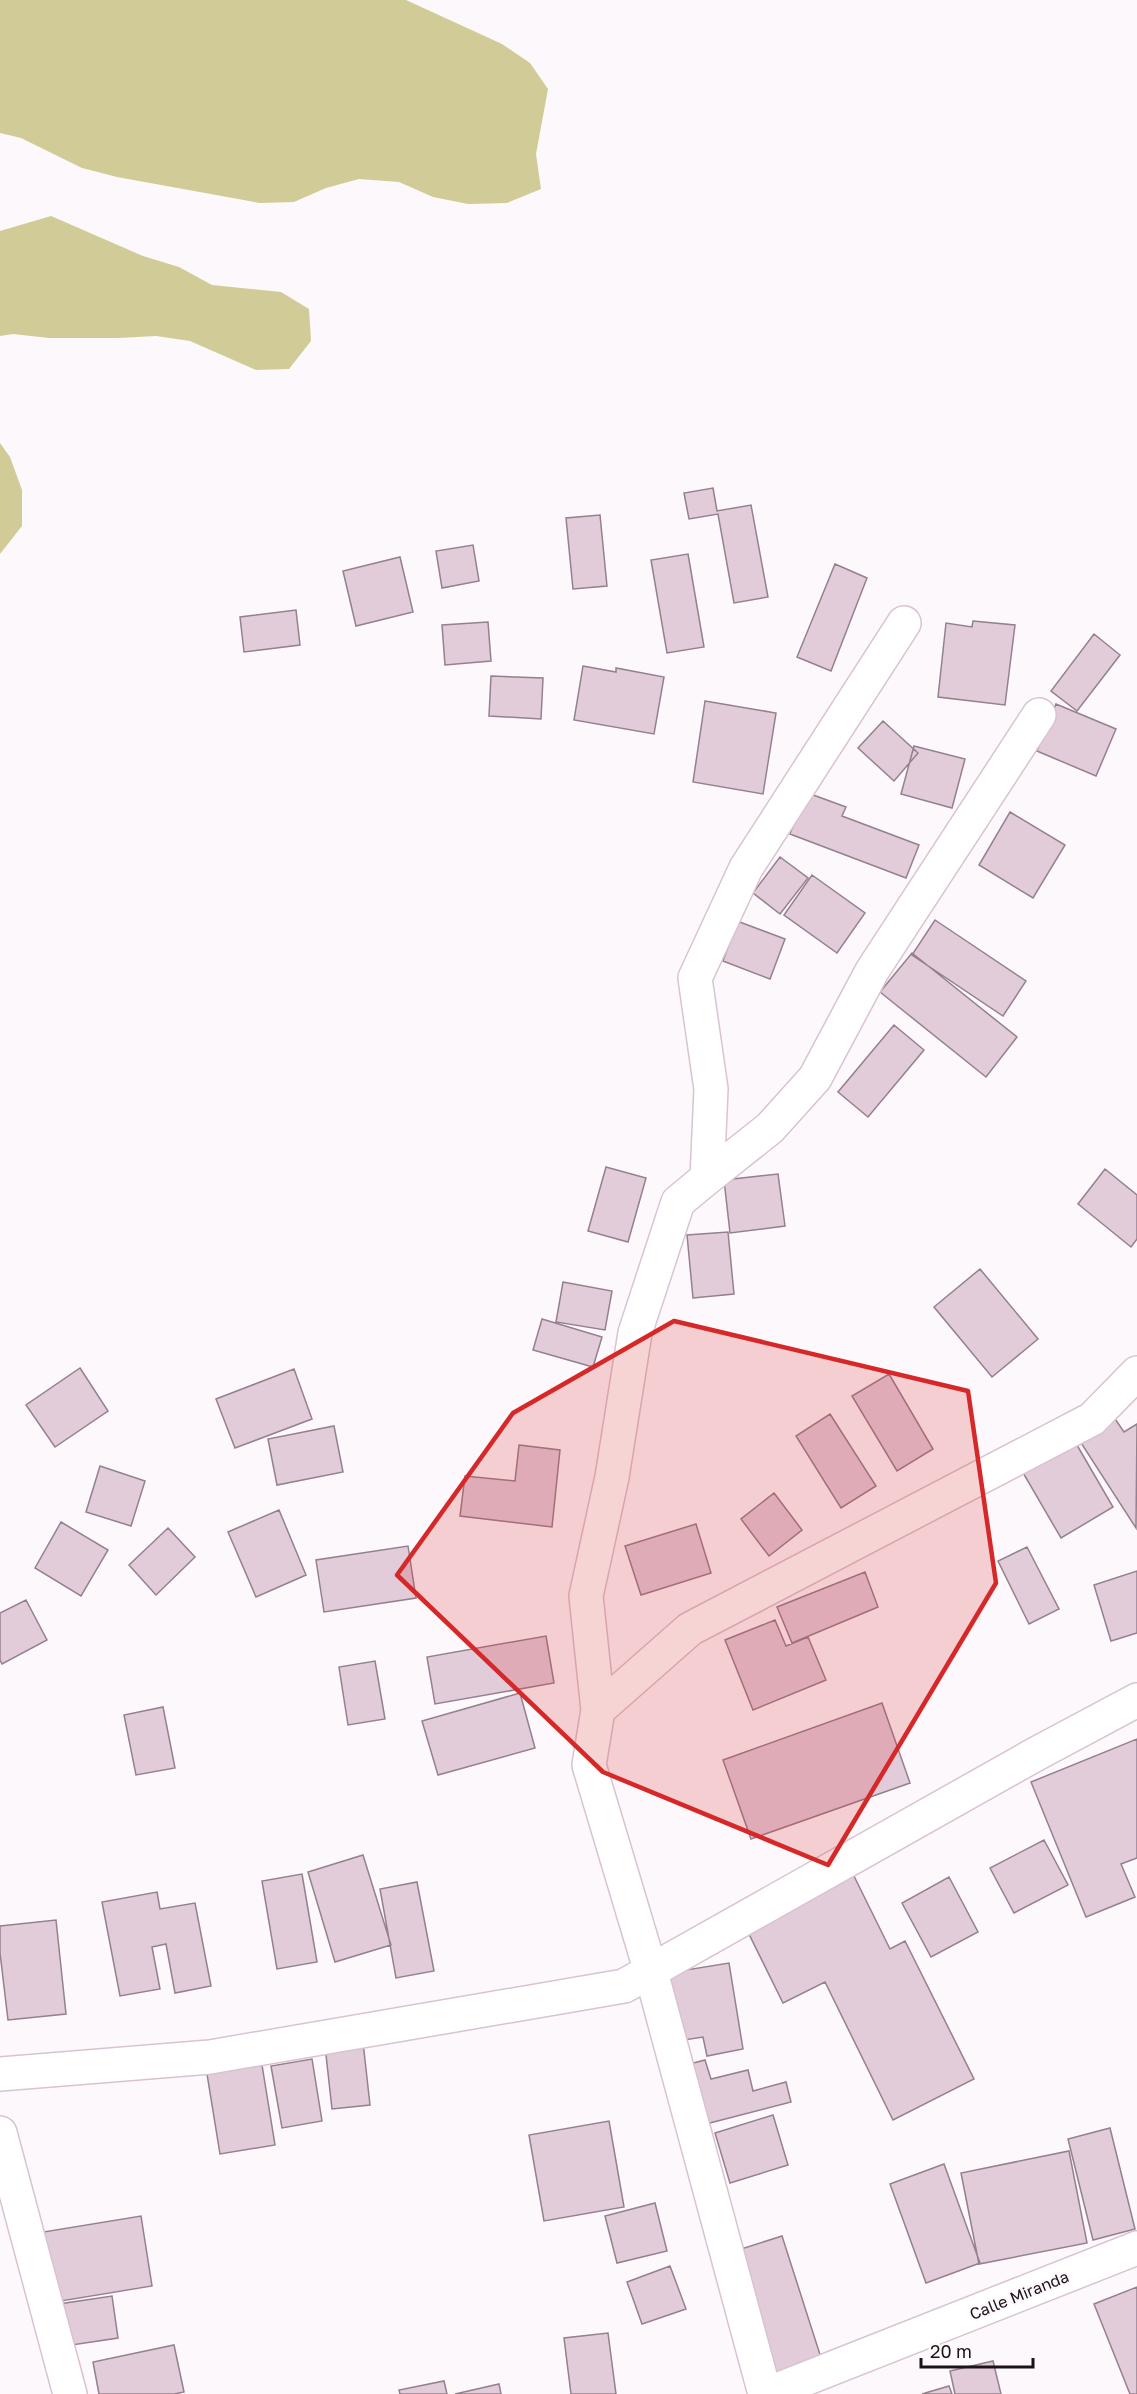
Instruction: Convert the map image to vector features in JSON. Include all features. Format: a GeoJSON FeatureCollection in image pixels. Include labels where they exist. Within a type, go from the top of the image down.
{"type":"FeatureCollection","features":[{"type":"Feature","properties":{"kind":"street"},"geometry":{"type":"LineString","coordinates":[[707,1178],[711,1089],[694,978],[746,868],[904,622]]}},
{"type":"Feature","properties":{"kind":"street"},"geometry":{"type":"LineString","coordinates":[[766,2394],[651,1972],[589,1765],[598,1710],[586,1596],[612,1477],[635,1333],[678,1202],[770,1128],[815,1078],[872,971],[1039,715]]}},
{"type":"Feature","properties":{"kind":"street"},"geometry":{"type":"LineString","coordinates":[[598,1710],[690,1629],[1092,1419],[1137,1373]]}},
{"type":"Feature","properties":{"kind":"street"},"geometry":{"type":"LineString","coordinates":[[0,2074],[210,2057],[624,1986],[1036,1754],[1137,1700]]}},
{"type":"Feature","properties":{"kind":"street"},"geometry":{"type":"LineString","coordinates":[[0,2133],[70,2394]]}},
{"type":"Feature","properties":{"kind":"street","name":"Calle Miranda"},"geometry":{"type":"LineString","coordinates":[[766,2394],[1137,2248]]}},
{"type":"Feature","properties":{"kind":"highlighted area"},"geometry":{"type":"Polygon","coordinates":[[[674,1321],[968,1391],[996,1583],[828,1865],[603,1772],[397,1575],[513,1413],[674,1321]]]}},
{"type":"Feature","properties":{"kind":"shaded area"},"geometry":{"type":"Polygon","coordinates":[[[0,0],[406,0],[502,44],[530,63],[548,89],[536,154],[541,189],[507,203],[468,204],[433,197],[399,182],[359,179],[326,188],[294,202],[260,203],[117,177],[82,168],[21,138],[0,133],[0,0]]]}},
{"type":"Feature","properties":{"kind":"shaded area"},"geometry":{"type":"Polygon","coordinates":[[[51,216],[143,256],[179,267],[212,285],[281,292],[309,309],[311,341],[289,369],[256,370],[190,341],[156,336],[49,338],[13,334],[0,336],[0,231],[51,216]]]}},
{"type":"Feature","properties":{"kind":"shaded area"},"geometry":{"type":"Polygon","coordinates":[[[0,443],[10,457],[22,490],[22,526],[0,554],[0,443]]]}},
{"type":"Feature","properties":{"kind":"building"},"geometry":{"type":"Polygon","coordinates":[[[713,488],[717,511],[751,505],[768,597],[734,603],[718,514],[689,519],[684,493],[713,488]]]}},
{"type":"Feature","properties":{"kind":"building"},"geometry":{"type":"Polygon","coordinates":[[[600,515],[607,586],[573,589],[566,518],[600,515]]]}},
{"type":"Feature","properties":{"kind":"building"},"geometry":{"type":"Polygon","coordinates":[[[473,545],[479,581],[442,588],[436,551],[473,545]]]}},
{"type":"Feature","properties":{"kind":"building"},"geometry":{"type":"Polygon","coordinates":[[[688,554],[704,647],[667,653],[651,560],[688,554]]]}},
{"type":"Feature","properties":{"kind":"building"},"geometry":{"type":"Polygon","coordinates":[[[400,557],[413,612],[356,626],[343,571],[400,557]]]}},
{"type":"Feature","properties":{"kind":"building"},"geometry":{"type":"Polygon","coordinates":[[[835,564],[867,578],[831,671],[797,657],[835,564]]]}},
{"type":"Feature","properties":{"kind":"building"},"geometry":{"type":"Polygon","coordinates":[[[296,610],[300,645],[244,652],[240,617],[296,610]]]}},
{"type":"Feature","properties":{"kind":"building"},"geometry":{"type":"Polygon","coordinates":[[[973,621],[1015,625],[1005,705],[938,697],[946,623],[972,627],[973,621]]]}},
{"type":"Feature","properties":{"kind":"building"},"geometry":{"type":"Polygon","coordinates":[[[488,622],[491,661],[445,665],[442,625],[488,622]]]}},
{"type":"Feature","properties":{"kind":"building"},"geometry":{"type":"Polygon","coordinates":[[[1094,634],[1120,655],[1077,711],[1051,691],[1094,634]]]}},
{"type":"Feature","properties":{"kind":"building"},"geometry":{"type":"Polygon","coordinates":[[[583,666],[616,672],[616,668],[664,677],[654,734],[574,720],[583,666]]]}},
{"type":"Feature","properties":{"kind":"building"},"geometry":{"type":"Polygon","coordinates":[[[491,676],[543,678],[541,719],[489,716],[491,676]]]}},
{"type":"Feature","properties":{"kind":"building"},"geometry":{"type":"Polygon","coordinates":[[[705,701],[776,713],[763,794],[693,782],[705,701]]]}},
{"type":"Feature","properties":{"kind":"building"},"geometry":{"type":"Polygon","coordinates":[[[1056,704],[1116,729],[1096,776],[1037,751],[1056,704]]]}},
{"type":"Feature","properties":{"kind":"building"},"geometry":{"type":"Polygon","coordinates":[[[883,721],[918,753],[894,781],[858,748],[883,721]]]}},
{"type":"Feature","properties":{"kind":"building"},"geometry":{"type":"Polygon","coordinates":[[[914,746],[965,759],[952,808],[901,794],[914,746]]]}},
{"type":"Feature","properties":{"kind":"building"},"geometry":{"type":"Polygon","coordinates":[[[805,792],[846,807],[842,816],[919,845],[906,878],[790,834],[805,792]]]}},
{"type":"Feature","properties":{"kind":"building"},"geometry":{"type":"Polygon","coordinates":[[[1010,812],[1065,845],[1033,898],[979,865],[1010,812]]]}},
{"type":"Feature","properties":{"kind":"building"},"geometry":{"type":"Polygon","coordinates":[[[780,857],[808,878],[780,914],[753,893],[780,857]]]}},
{"type":"Feature","properties":{"kind":"building"},"geometry":{"type":"Polygon","coordinates":[[[812,875],[865,913],[837,953],[784,915],[812,875]]]}},
{"type":"Feature","properties":{"kind":"building"},"geometry":{"type":"Polygon","coordinates":[[[935,920],[1026,981],[1003,1016],[912,955],[935,920]]]}},
{"type":"Feature","properties":{"kind":"building"},"geometry":{"type":"Polygon","coordinates":[[[737,921],[785,939],[770,979],[723,961],[737,921]]]}},
{"type":"Feature","properties":{"kind":"building"},"geometry":{"type":"Polygon","coordinates":[[[912,953],[1017,1037],[986,1077],[880,992],[912,953]]]}},
{"type":"Feature","properties":{"kind":"building"},"geometry":{"type":"Polygon","coordinates":[[[894,1025],[924,1050],[868,1117],[838,1092],[894,1025]]]}},
{"type":"Feature","properties":{"kind":"building"},"geometry":{"type":"Polygon","coordinates":[[[606,1167],[646,1178],[628,1242],[588,1231],[606,1167]]]}},
{"type":"Feature","properties":{"kind":"building"},"geometry":{"type":"Polygon","coordinates":[[[1105,1169],[1137,1195],[1137,1239],[1131,1247],[1078,1204],[1105,1169]]]}},
{"type":"Feature","properties":{"kind":"building"},"geometry":{"type":"Polygon","coordinates":[[[778,1174],[785,1226],[730,1233],[724,1180],[778,1174]]]}},
{"type":"Feature","properties":{"kind":"building"},"geometry":{"type":"Polygon","coordinates":[[[728,1232],[734,1294],[693,1298],[687,1235],[728,1232]]]}},
{"type":"Feature","properties":{"kind":"building"},"geometry":{"type":"Polygon","coordinates":[[[980,1269],[1038,1339],[992,1377],[934,1307],[980,1269]]]}},
{"type":"Feature","properties":{"kind":"building"},"geometry":{"type":"Polygon","coordinates":[[[563,1282],[612,1291],[605,1330],[556,1322],[563,1282]]]}},
{"type":"Feature","properties":{"kind":"building"},"geometry":{"type":"Polygon","coordinates":[[[542,1319],[602,1337],[593,1367],[533,1350],[542,1319]]]}},
{"type":"Feature","properties":{"kind":"building"},"geometry":{"type":"Polygon","coordinates":[[[80,1368],[108,1411],[55,1447],[26,1405],[80,1368]]]}},
{"type":"Feature","properties":{"kind":"building"},"geometry":{"type":"Polygon","coordinates":[[[294,1369],[312,1419],[235,1448],[216,1399],[294,1369]]]}},
{"type":"Feature","properties":{"kind":"building"},"geometry":{"type":"Polygon","coordinates":[[[889,1374],[933,1449],[897,1471],[852,1396],[889,1374]]]}},
{"type":"Feature","properties":{"kind":"building"},"geometry":{"type":"Polygon","coordinates":[[[1109,1410],[1124,1432],[1137,1424],[1136,1528],[1074,1432],[1109,1410]]]}},
{"type":"Feature","properties":{"kind":"building"},"geometry":{"type":"Polygon","coordinates":[[[830,1414],[876,1486],[841,1508],[796,1436],[830,1414]]]}},
{"type":"Feature","properties":{"kind":"building"},"geometry":{"type":"Polygon","coordinates":[[[334,1426],[343,1472],[277,1485],[268,1439],[334,1426]]]}},
{"type":"Feature","properties":{"kind":"building"},"geometry":{"type":"Polygon","coordinates":[[[1074,1440],[1113,1507],[1061,1538],[1022,1471],[1074,1440]]]}},
{"type":"Feature","properties":{"kind":"building"},"geometry":{"type":"Polygon","coordinates":[[[519,1445],[560,1450],[552,1527],[460,1516],[465,1476],[515,1481],[519,1445]]]}},
{"type":"Feature","properties":{"kind":"building"},"geometry":{"type":"Polygon","coordinates":[[[100,1466],[145,1481],[131,1526],[86,1512],[100,1466]]]}},
{"type":"Feature","properties":{"kind":"building"},"geometry":{"type":"Polygon","coordinates":[[[774,1493],[802,1530],[769,1556],[741,1519],[774,1493]]]}},
{"type":"Feature","properties":{"kind":"building"},"geometry":{"type":"Polygon","coordinates":[[[279,1510],[306,1575],[256,1597],[228,1532],[279,1510]]]}},
{"type":"Feature","properties":{"kind":"building"},"geometry":{"type":"Polygon","coordinates":[[[61,1522],[108,1550],[81,1596],[35,1568],[61,1522]]]}},
{"type":"Feature","properties":{"kind":"building"},"geometry":{"type":"Polygon","coordinates":[[[696,1524],[711,1573],[641,1595],[625,1546],[696,1524]]]}},
{"type":"Feature","properties":{"kind":"building"},"geometry":{"type":"Polygon","coordinates":[[[168,1528],[195,1557],[156,1595],[129,1565],[168,1528]]]}},
{"type":"Feature","properties":{"kind":"building"},"geometry":{"type":"Polygon","coordinates":[[[408,1546],[416,1598],[324,1612],[316,1560],[408,1546]]]}},
{"type":"Feature","properties":{"kind":"building"},"geometry":{"type":"Polygon","coordinates":[[[1027,1547],[1059,1609],[1029,1624],[998,1561],[1027,1547]]]}},
{"type":"Feature","properties":{"kind":"building"},"geometry":{"type":"Polygon","coordinates":[[[1137,1571],[1137,1633],[1111,1641],[1094,1585],[1137,1571]]]}},
{"type":"Feature","properties":{"kind":"building"},"geometry":{"type":"Polygon","coordinates":[[[865,1572],[878,1607],[792,1643],[777,1607],[865,1572]]]}},
{"type":"Feature","properties":{"kind":"building"},"geometry":{"type":"Polygon","coordinates":[[[26,1600],[47,1640],[2,1664],[0,1660],[0,1613],[26,1600]]]}},
{"type":"Feature","properties":{"kind":"building"},"geometry":{"type":"Polygon","coordinates":[[[775,1620],[786,1646],[808,1637],[826,1680],[753,1710],[725,1640],[775,1620]]]}},
{"type":"Feature","properties":{"kind":"building"},"geometry":{"type":"Polygon","coordinates":[[[546,1636],[554,1683],[435,1704],[427,1657],[546,1636]]]}},
{"type":"Feature","properties":{"kind":"building"},"geometry":{"type":"Polygon","coordinates":[[[375,1661],[385,1719],[348,1725],[339,1667],[375,1661]]]}},
{"type":"Feature","properties":{"kind":"building"},"geometry":{"type":"Polygon","coordinates":[[[520,1693],[535,1748],[438,1775],[422,1721],[520,1693]]]}},
{"type":"Feature","properties":{"kind":"building"},"geometry":{"type":"Polygon","coordinates":[[[882,1703],[910,1783],[751,1839],[723,1760],[882,1703]]]}},
{"type":"Feature","properties":{"kind":"building"},"geometry":{"type":"Polygon","coordinates":[[[163,1707],[175,1768],[136,1775],[124,1715],[163,1707]]]}},
{"type":"Feature","properties":{"kind":"building"},"geometry":{"type":"Polygon","coordinates":[[[1137,1739],[1137,1858],[1121,1864],[1135,1897],[1086,1917],[1031,1782],[1137,1739]]]}},
{"type":"Feature","properties":{"kind":"building"},"geometry":{"type":"Polygon","coordinates":[[[1044,1840],[1068,1885],[1014,1913],[990,1868],[1044,1840]]]}},
{"type":"Feature","properties":{"kind":"building"},"geometry":{"type":"Polygon","coordinates":[[[363,1855],[391,1945],[335,1962],[308,1872],[363,1855]]]}},
{"type":"Feature","properties":{"kind":"building"},"geometry":{"type":"Polygon","coordinates":[[[851,1870],[890,1949],[905,1941],[974,2079],[893,2120],[825,1982],[783,2003],[744,1924],[851,1870]]]}},
{"type":"Feature","properties":{"kind":"building"},"geometry":{"type":"Polygon","coordinates":[[[302,1874],[317,1962],[277,1969],[262,1881],[302,1874]]]}},
{"type":"Feature","properties":{"kind":"building"},"geometry":{"type":"Polygon","coordinates":[[[949,1877],[978,1932],[931,1957],[902,1903],[949,1877]]]}},
{"type":"Feature","properties":{"kind":"building"},"geometry":{"type":"Polygon","coordinates":[[[417,1882],[434,1971],[396,1978],[380,1889],[417,1882]]]}},
{"type":"Feature","properties":{"kind":"building"},"geometry":{"type":"Polygon","coordinates":[[[157,1892],[160,1909],[195,1903],[211,1986],[175,1993],[166,1944],[152,1947],[160,1989],[120,1996],[102,1902],[157,1892]]]}},
{"type":"Feature","properties":{"kind":"building"},"geometry":{"type":"Polygon","coordinates":[[[56,1920],[66,2014],[8,2020],[0,1953],[0,1926],[56,1920]]]}},
{"type":"Feature","properties":{"kind":"building"},"geometry":{"type":"Polygon","coordinates":[[[729,1963],[743,2049],[707,2056],[703,2037],[671,2042],[661,1974],[729,1963]]]}},
{"type":"Feature","properties":{"kind":"building"},"geometry":{"type":"Polygon","coordinates":[[[363,2042],[370,2105],[332,2109],[325,2046],[363,2042]]]}},
{"type":"Feature","properties":{"kind":"building"},"geometry":{"type":"Polygon","coordinates":[[[312,2059],[322,2121],[282,2128],[271,2066],[312,2059]]]}},
{"type":"Feature","properties":{"kind":"building"},"geometry":{"type":"Polygon","coordinates":[[[705,2060],[711,2079],[748,2070],[753,2091],[786,2082],[791,2102],[698,2126],[682,2066],[705,2060]]]}},
{"type":"Feature","properties":{"kind":"building"},"geometry":{"type":"Polygon","coordinates":[[[262,2065],[275,2145],[220,2154],[207,2074],[262,2065]]]}},
{"type":"Feature","properties":{"kind":"building"},"geometry":{"type":"Polygon","coordinates":[[[773,2115],[788,2165],[730,2183],[715,2133],[773,2115]]]}},
{"type":"Feature","properties":{"kind":"building"},"geometry":{"type":"Polygon","coordinates":[[[609,2121],[624,2207],[544,2221],[529,2135],[609,2121]]]}},
{"type":"Feature","properties":{"kind":"building"},"geometry":{"type":"Polygon","coordinates":[[[1110,2128],[1135,2229],[1093,2240],[1068,2139],[1110,2128]]]}},
{"type":"Feature","properties":{"kind":"building"},"geometry":{"type":"Polygon","coordinates":[[[1069,2151],[1087,2243],[979,2264],[961,2173],[1069,2151]]]}},
{"type":"Feature","properties":{"kind":"building"},"geometry":{"type":"Polygon","coordinates":[[[944,2164],[980,2263],[926,2283],[890,2184],[944,2164]]]}},
{"type":"Feature","properties":{"kind":"building"},"geometry":{"type":"Polygon","coordinates":[[[655,2203],[667,2251],[617,2263],[605,2216],[655,2203]]]}},
{"type":"Feature","properties":{"kind":"building"},"geometry":{"type":"Polygon","coordinates":[[[141,2216],[152,2286],[43,2304],[31,2234],[141,2216]]]}},
{"type":"Feature","properties":{"kind":"building"},"geometry":{"type":"Polygon","coordinates":[[[782,2236],[823,2364],[775,2380],[735,2251],[782,2236]]]}},
{"type":"Feature","properties":{"kind":"building"},"geometry":{"type":"Polygon","coordinates":[[[670,2266],[686,2309],[642,2324],[627,2282],[670,2266]]]}},
{"type":"Feature","properties":{"kind":"building"},"geometry":{"type":"Polygon","coordinates":[[[1137,2287],[1137,2394],[1130,2394],[1094,2304],[1137,2287]]]}},
{"type":"Feature","properties":{"kind":"building"},"geometry":{"type":"Polygon","coordinates":[[[112,2296],[118,2338],[65,2346],[59,2304],[112,2296]]]}},
{"type":"Feature","properties":{"kind":"building"},"geometry":{"type":"Polygon","coordinates":[[[608,2333],[616,2394],[571,2394],[564,2338],[608,2333]]]}},
{"type":"Feature","properties":{"kind":"building"},"geometry":{"type":"Polygon","coordinates":[[[174,2345],[184,2392],[99,2394],[93,2362],[174,2345]]]}},
{"type":"Feature","properties":{"kind":"building"},"geometry":{"type":"Polygon","coordinates":[[[993,2361],[1001,2394],[955,2394],[950,2371],[993,2361]]]}},
{"type":"Feature","properties":{"kind":"building"},"geometry":{"type":"Polygon","coordinates":[[[444,2381],[447,2394],[400,2394],[399,2390],[444,2381]]]}},
{"type":"Feature","properties":{"kind":"building"},"geometry":{"type":"Polygon","coordinates":[[[499,2384],[501,2394],[455,2394],[499,2384]]]}},
{"type":"Feature","properties":{"kind":"building"},"geometry":{"type":"Polygon","coordinates":[[[949,2386],[952,2394],[922,2394],[949,2386]]]}}]}
